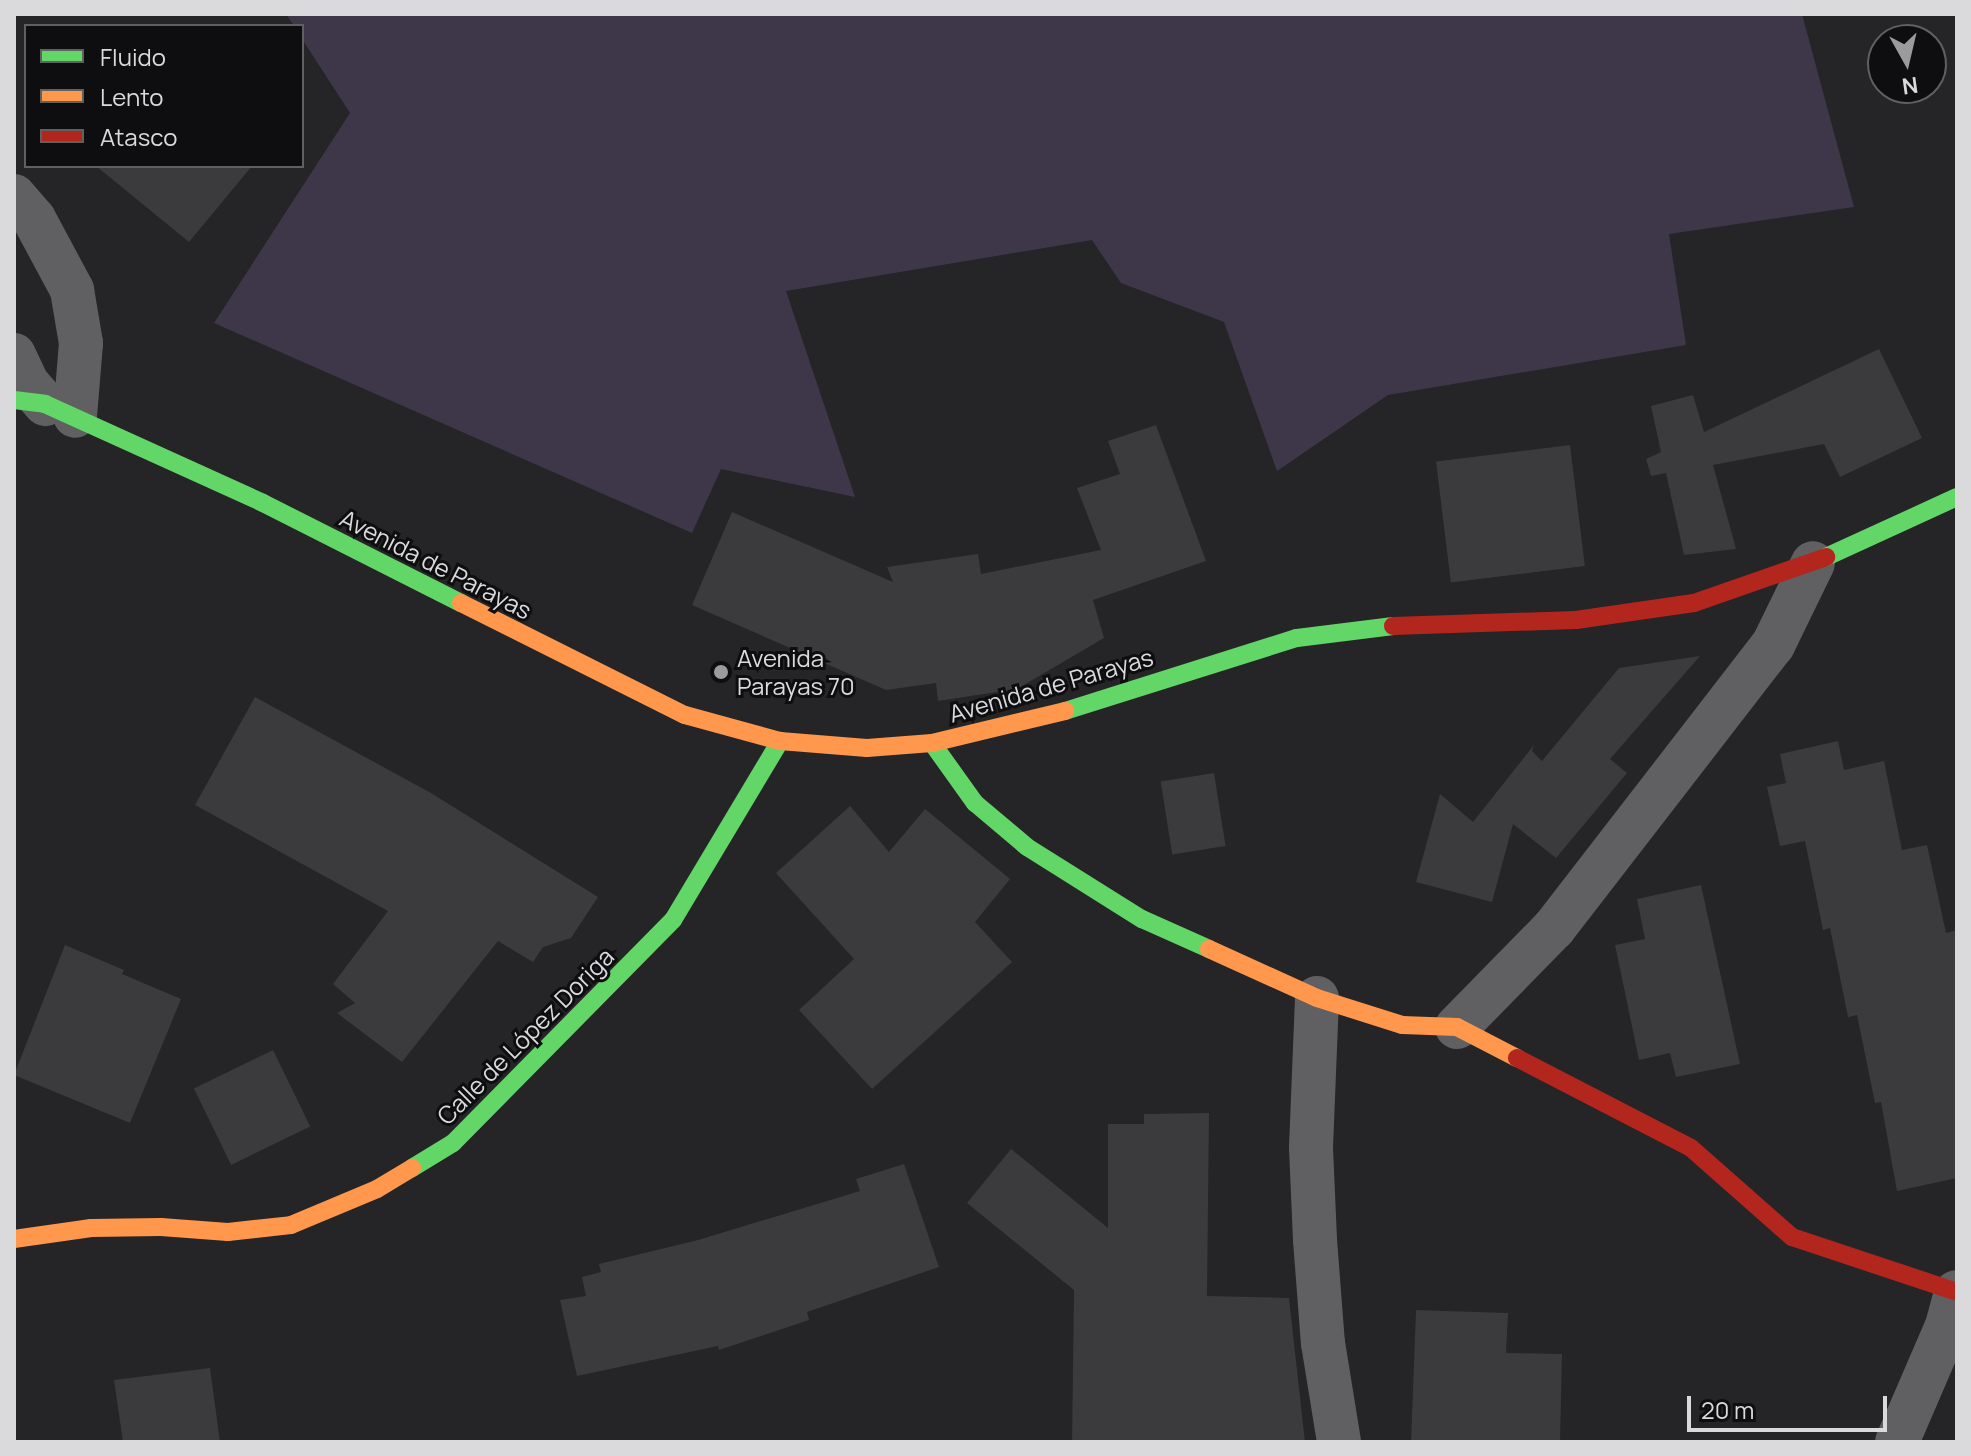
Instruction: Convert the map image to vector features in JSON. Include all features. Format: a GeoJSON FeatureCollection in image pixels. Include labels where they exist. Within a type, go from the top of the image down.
{"type":"FeatureCollection","features":[{"type":"Feature","properties":{"kind":"street"},"geometry":{"type":"LineString","coordinates":[[14,196],[34,219],[72,290],[81,343],[45,407],[27,383],[14,355]]}},
{"type":"Feature","properties":{"kind":"street","name":"Avenida de Parayas"},"geometry":{"type":"LineString","coordinates":[[45,407],[263,503],[685,715],[780,741],[867,748],[932,743],[1064,711],[1297,638],[1374,627],[1576,620],[1694,603],[1813,563],[1957,497]]}},
{"type":"Feature","properties":{"kind":"street"},"geometry":{"type":"LineString","coordinates":[[1457,1027],[1554,928],[1773,645],[1813,563]]}},
{"type":"Feature","properties":{"kind":"street","name":"Calle de López Doriga"},"geometry":{"type":"LineString","coordinates":[[14,1239],[91,1228],[161,1227],[228,1232],[291,1225],[377,1189],[453,1143],[673,920],[780,741]]}},
{"type":"Feature","properties":{"kind":"street"},"geometry":{"type":"LineString","coordinates":[[932,743],[975,803],[1027,847],[1142,919],[1317,998],[1402,1025],[1457,1027],[1691,1148],[1792,1237],[1956,1292],[1947,1326],[1897,1442]]}},
{"type":"Feature","properties":{"kind":"street"},"geometry":{"type":"LineString","coordinates":[[1317,998],[1311,1148],[1315,1240],[1323,1343],[1339,1442]]}},
{"type":"Feature","properties":{"kind":"shaded area"},"geometry":{"type":"Polygon","coordinates":[[[286,14],[1802,14],[1854,207],[1669,234],[1686,345],[1388,395],[1277,471],[1224,322],[1121,283],[1092,240],[786,291],[855,497],[721,469],[692,533],[214,323],[350,113],[304,42],[304,24],[293,24],[286,14]]]}},
{"type":"Feature","properties":{"kind":"building"},"geometry":{"type":"Polygon","coordinates":[[[98,168],[250,168],[189,242],[98,168]]]}},
{"type":"Feature","properties":{"kind":"building"},"geometry":{"type":"Polygon","coordinates":[[[1879,349],[1922,438],[1840,477],[1824,444],[1713,465],[1736,549],[1684,555],[1666,473],[1651,476],[1646,459],[1661,452],[1651,406],[1693,395],[1704,432],[1879,349]]]}},
{"type":"Feature","properties":{"kind":"building"},"geometry":{"type":"Polygon","coordinates":[[[1156,425],[1206,561],[1093,600],[1104,638],[1017,689],[938,701],[936,683],[886,690],[692,605],[732,512],[893,582],[887,567],[978,554],[981,574],[1101,550],[1077,488],[1120,474],[1108,441],[1156,425]]]}},
{"type":"Feature","properties":{"kind":"building"},"geometry":{"type":"Polygon","coordinates":[[[1570,445],[1585,566],[1451,583],[1436,461],[1570,445]]]}},
{"type":"Feature","properties":{"kind":"building"},"geometry":{"type":"Polygon","coordinates":[[[1700,656],[1610,759],[1627,773],[1556,858],[1513,824],[1492,902],[1416,882],[1440,794],[1473,822],[1534,745],[1532,751],[1542,761],[1619,668],[1700,656]]]}},
{"type":"Feature","properties":{"kind":"building"},"geometry":{"type":"Polygon","coordinates":[[[255,697],[431,793],[598,897],[571,938],[543,947],[533,962],[498,941],[402,1062],[337,1013],[355,1003],[333,984],[388,911],[195,805],[255,697]]]}},
{"type":"Feature","properties":{"kind":"building"},"geometry":{"type":"Polygon","coordinates":[[[1838,741],[1844,770],[1884,761],[1902,850],[1927,845],[1946,933],[1957,930],[1957,1178],[1897,1191],[1881,1102],[1875,1103],[1857,1015],[1848,1017],[1830,928],[1823,930],[1805,841],[1780,846],[1767,787],[1786,783],[1780,754],[1838,741]]]}},
{"type":"Feature","properties":{"kind":"building"},"geometry":{"type":"Polygon","coordinates":[[[1214,773],[1226,846],[1172,855],[1161,781],[1214,773]]]}},
{"type":"Feature","properties":{"kind":"building"},"geometry":{"type":"Polygon","coordinates":[[[850,806],[889,852],[925,809],[1010,879],[975,922],[1012,962],[872,1089],[799,1010],[854,959],[776,873],[850,806]]]}},
{"type":"Feature","properties":{"kind":"building"},"geometry":{"type":"Polygon","coordinates":[[[1701,885],[1740,1064],[1676,1077],[1670,1053],[1639,1060],[1615,945],[1645,939],[1637,899],[1701,885]]]}},
{"type":"Feature","properties":{"kind":"building"},"geometry":{"type":"Polygon","coordinates":[[[65,945],[181,999],[130,1123],[14,1075],[65,945]]]}},
{"type":"Feature","properties":{"kind":"building"},"geometry":{"type":"Polygon","coordinates":[[[273,1050],[310,1126],[231,1165],[194,1089],[273,1050]]]}},
{"type":"Feature","properties":{"kind":"building"},"geometry":{"type":"Polygon","coordinates":[[[1209,1113],[1207,1296],[1289,1298],[1305,1442],[1072,1442],[1074,1290],[967,1203],[1011,1149],[1108,1228],[1108,1124],[1144,1124],[1144,1114],[1209,1113]]]}},
{"type":"Feature","properties":{"kind":"building"},"geometry":{"type":"Polygon","coordinates":[[[904,1164],[939,1267],[807,1312],[809,1320],[719,1350],[718,1346],[577,1376],[560,1300],[586,1296],[582,1277],[601,1272],[599,1264],[698,1240],[860,1191],[856,1179],[904,1164]]]}},
{"type":"Feature","properties":{"kind":"building"},"geometry":{"type":"Polygon","coordinates":[[[1416,1310],[1508,1313],[1506,1353],[1562,1354],[1560,1442],[1411,1442],[1416,1310]]]}},
{"type":"Feature","properties":{"kind":"building"},"geometry":{"type":"Polygon","coordinates":[[[210,1368],[220,1442],[123,1442],[114,1380],[210,1368]]]}},
{"type":"Feature","properties":{"kind":"traffic: fast"},"geometry":{"type":"LineString","coordinates":[[14,400],[45,404],[263,503],[461,603]]}},
{"type":"Feature","properties":{"kind":"traffic: fast"},"geometry":{"type":"LineString","coordinates":[[1826,557],[1957,497]]}},
{"type":"Feature","properties":{"kind":"traffic: fast"},"geometry":{"type":"LineString","coordinates":[[1065,711],[1297,638],[1393,626]]}},
{"type":"Feature","properties":{"kind":"traffic: fast"},"geometry":{"type":"LineString","coordinates":[[412,1168],[453,1143],[673,920],[780,741]]}},
{"type":"Feature","properties":{"kind":"traffic: fast"},"geometry":{"type":"LineString","coordinates":[[932,743],[975,803],[1027,847],[1142,919],[1209,949]]}},
{"type":"Feature","properties":{"kind":"traffic: slow"},"geometry":{"type":"LineString","coordinates":[[461,603],[685,715],[780,741],[867,748],[932,743],[1065,711]]}},
{"type":"Feature","properties":{"kind":"traffic: slow"},"geometry":{"type":"LineString","coordinates":[[1209,949],[1317,998],[1402,1025],[1457,1027],[1517,1058]]}},
{"type":"Feature","properties":{"kind":"traffic: slow"},"geometry":{"type":"LineString","coordinates":[[14,1239],[91,1228],[161,1227],[228,1232],[291,1225],[377,1189],[412,1168]]}},
{"type":"Feature","properties":{"kind":"traffic: jam"},"geometry":{"type":"LineString","coordinates":[[1393,626],[1576,620],[1694,603],[1826,557]]}},
{"type":"Feature","properties":{"kind":"traffic: jam"},"geometry":{"type":"LineString","coordinates":[[1517,1058],[1691,1148],[1792,1237],[1957,1292]]}},
{"type":"Feature","properties":{"kind":"place","name":"Avenida Parayas 70"},"geometry":{"type":"Point","coordinates":[721,672]}}]}
